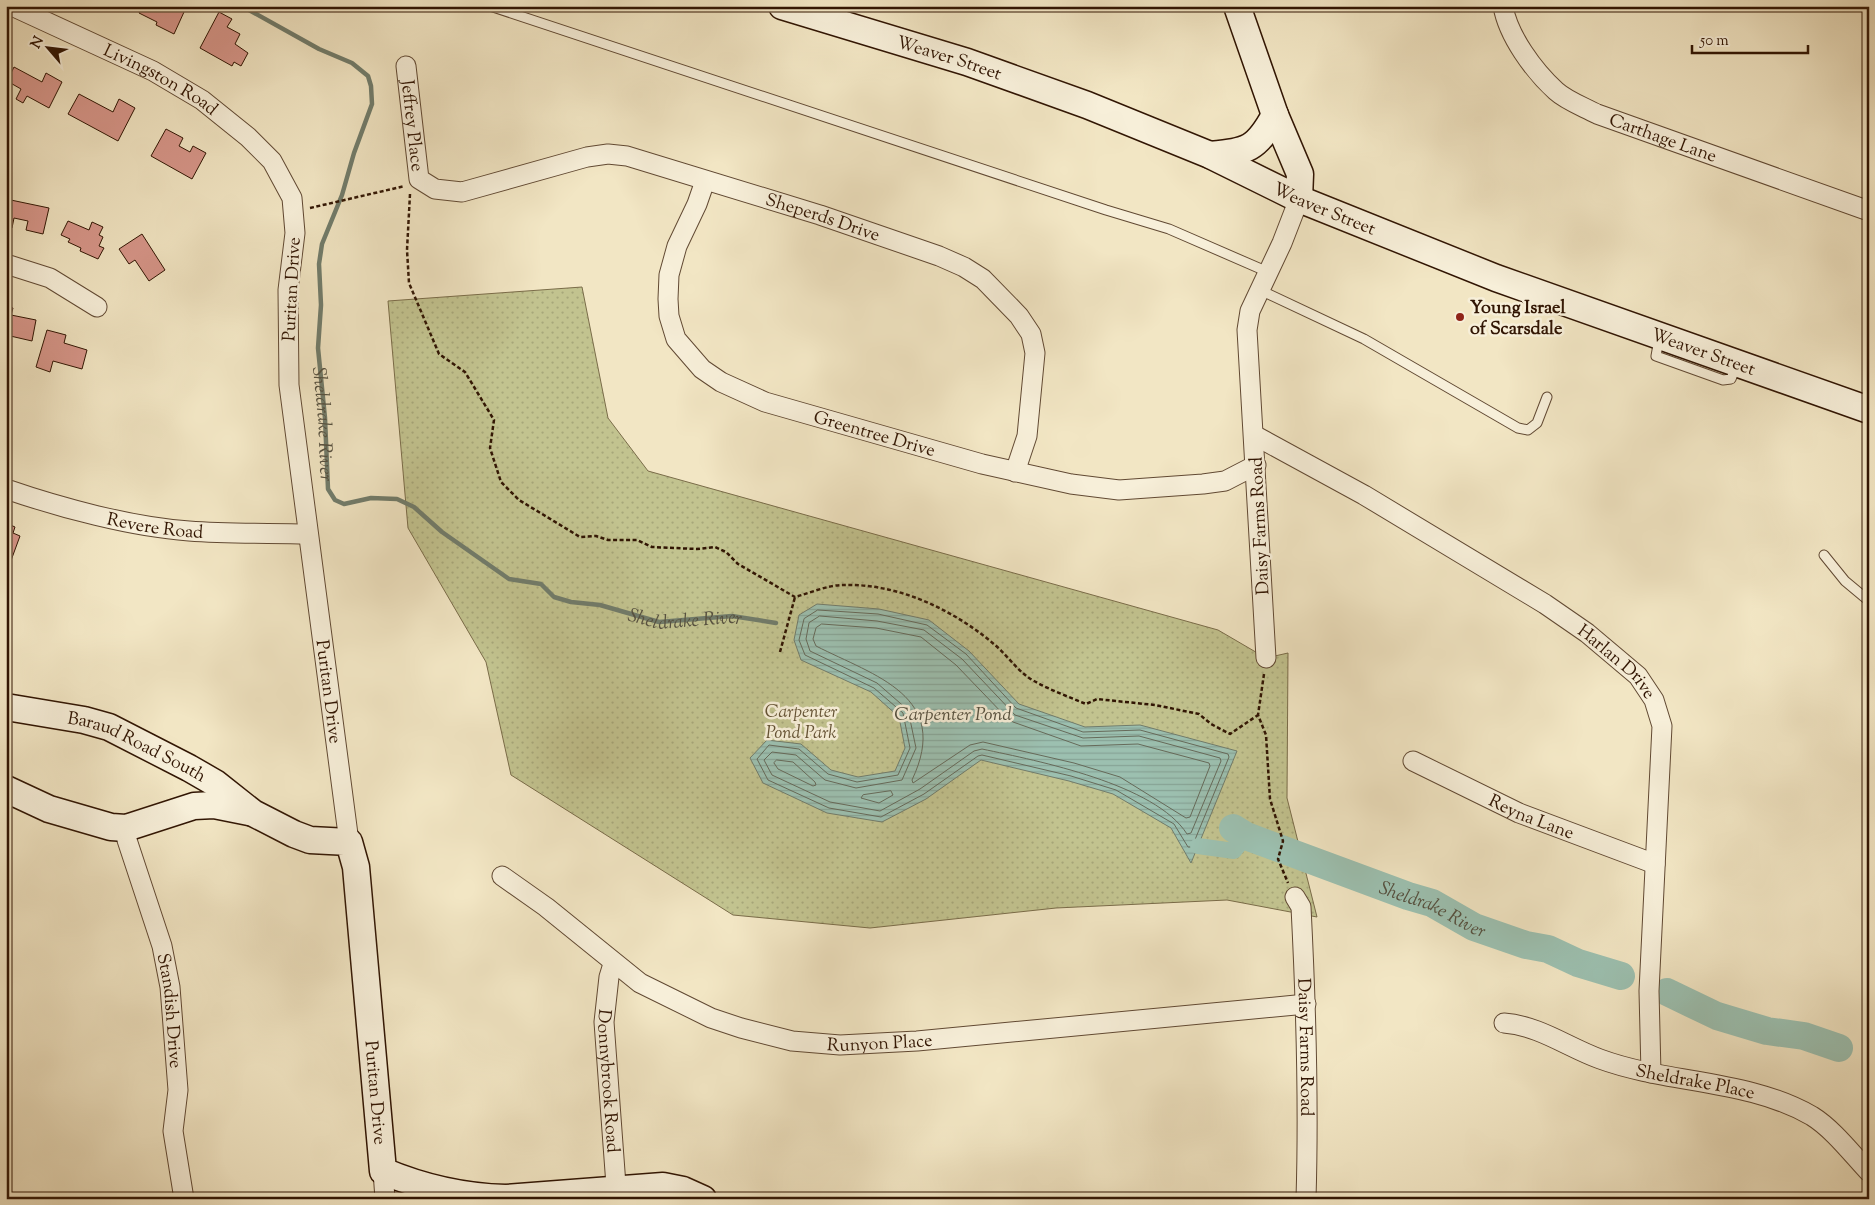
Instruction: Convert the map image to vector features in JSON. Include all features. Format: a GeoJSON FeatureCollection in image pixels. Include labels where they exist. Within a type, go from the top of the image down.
{"type":"FeatureCollection","features":[{"type":"Feature","properties":{"kind":"street","name":"Livingston Road"},"geometry":{"type":"LineString","coordinates":[[12,6],[144,67],[202,100],[248,137],[272,162],[286,184]]}},
{"type":"Feature","properties":{"kind":"street","name":"Weaver Street"},"geometry":{"type":"LineString","coordinates":[[782,6],[967,62],[1087,105],[1210,155],[1300,199],[1496,278],[1660,334],[1869,410]]}},
{"type":"Feature","properties":{"kind":"street"},"geometry":{"type":"LineString","coordinates":[[1237,6],[1275,115],[1300,174],[1300,199]]}},
{"type":"Feature","properties":{"kind":"street","name":"Carthage Lane"},"geometry":{"type":"LineString","coordinates":[[1503,6],[1505,18],[1516,44],[1557,92],[1597,114],[1869,211]]}},
{"type":"Feature","properties":{"kind":"street","name":"Jeffrey Place"},"geometry":{"type":"LineString","coordinates":[[406,66],[419,179],[435,189],[452,191]]}},
{"type":"Feature","properties":{"kind":"street"},"geometry":{"type":"LineString","coordinates":[[1210,155],[1240,151],[1252,146],[1264,136],[1275,115]]}},
{"type":"Feature","properties":{"kind":"street","name":"Sheperds Drive"},"geometry":{"type":"LineString","coordinates":[[452,191],[462,192],[587,157],[608,154],[650,162],[704,181],[820,215],[939,256],[964,267],[983,279],[1006,301],[1031,334],[1035,353],[1027,436],[1015,472]]}},
{"type":"Feature","properties":{"kind":"street","name":"Greentree Drive"},"geometry":{"type":"LineString","coordinates":[[704,181],[697,204],[676,246],[669,274],[669,316],[676,339],[702,369],[721,382],[765,402],[1015,472],[1071,484],[1119,490],[1225,481],[1256,465]]}},
{"type":"Feature","properties":{"kind":"street","name":"Puritan Drive"},"geometry":{"type":"LineString","coordinates":[[286,184],[292,198],[295,233],[287,312],[289,385],[329,677],[348,842],[356,867],[385,1199]]}},
{"type":"Feature","properties":{"kind":"street","name":"Daisy Farms Road"},"geometry":{"type":"LineString","coordinates":[[1266,658],[1247,330],[1250,310],[1300,199]]}},
{"type":"Feature","properties":{"kind":"street"},"geometry":{"type":"LineString","coordinates":[[6,264],[50,278],[97,306]]}},
{"type":"Feature","properties":{"kind":"street"},"geometry":{"type":"LineString","coordinates":[[1839,400],[1869,421]]}},
{"type":"Feature","properties":{"kind":"street","name":"Harlan Drive"},"geometry":{"type":"LineString","coordinates":[[1254,435],[1364,495],[1545,604],[1587,633],[1638,676],[1654,700],[1662,726],[1649,990],[1651,1073]]}},
{"type":"Feature","properties":{"kind":"street","name":"Revere Road"},"geometry":{"type":"LineString","coordinates":[[6,489],[35,499],[108,517],[188,531],[308,534]]}},
{"type":"Feature","properties":{"kind":"street","name":"Baraud Road South"},"geometry":{"type":"LineString","coordinates":[[6,707],[109,726],[215,783],[253,813],[294,834],[310,840],[348,842]]}},
{"type":"Feature","properties":{"kind":"street","name":"Reyna Lane"},"geometry":{"type":"LineString","coordinates":[[1413,761],[1519,813],[1655,864]]}},
{"type":"Feature","properties":{"kind":"street","name":"Baraud Road South"},"geometry":{"type":"LineString","coordinates":[[6,788],[49,810],[111,827],[126,828],[194,806],[223,806],[253,813]]}},
{"type":"Feature","properties":{"kind":"street","name":"Standish Drive"},"geometry":{"type":"LineString","coordinates":[[126,828],[127,840],[162,946],[170,987],[178,1090],[173,1132],[184,1199]]}},
{"type":"Feature","properties":{"kind":"street","name":"Runyon Place"},"geometry":{"type":"LineString","coordinates":[[502,876],[546,908],[613,964],[640,983],[711,1018],[792,1041],[840,1045],[917,1041],[1306,1004]]}},
{"type":"Feature","properties":{"kind":"street","name":"Daisy Farms Road"},"geometry":{"type":"LineString","coordinates":[[1295,898],[1301,907],[1306,1004],[1308,1110],[1306,1199]]}},
{"type":"Feature","properties":{"kind":"street","name":"Donnybrook Road"},"geometry":{"type":"LineString","coordinates":[[613,964],[609,976],[604,1022],[617,1194]]}},
{"type":"Feature","properties":{"kind":"street","name":"Sheldrake Place"},"geometry":{"type":"LineString","coordinates":[[1504,1024],[1517,1024],[1550,1035],[1599,1059],[1651,1073],[1772,1099],[1813,1117],[1869,1172]]}},
{"type":"Feature","properties":{"kind":"street"},"geometry":{"type":"LineString","coordinates":[[383,1171],[438,1188],[483,1197],[506,1198],[617,1194],[663,1186],[683,1190],[703,1199]]}},
{"type":"Feature","properties":{"kind":"lane"},"geometry":{"type":"LineString","coordinates":[[490,6],[1106,210],[1169,229],[1268,272]]}},
{"type":"Feature","properties":{"kind":"lane"},"geometry":{"type":"LineString","coordinates":[[1260,290],[1364,339],[1518,428],[1528,430],[1537,423],[1547,397]]}},
{"type":"Feature","properties":{"kind":"lane"},"geometry":{"type":"LineString","coordinates":[[1824,554],[1845,581],[1869,601]]}},
{"type":"Feature","properties":{"kind":"path"},"geometry":{"type":"LineString","coordinates":[[294,212],[333,201],[411,184]]}},
{"type":"Feature","properties":{"kind":"path"},"geometry":{"type":"LineString","coordinates":[[410,193],[407,250],[409,283],[439,354],[466,372],[494,420],[490,448],[501,482],[519,500],[580,536],[596,536],[608,540],[637,540],[652,547],[697,549],[715,547],[726,552],[738,564],[795,597],[842,585],[883,589],[923,599],[974,629],[996,645],[1020,671],[1035,682],[1086,704],[1097,699],[1154,705],[1199,714],[1230,734],[1258,714]]}},
{"type":"Feature","properties":{"kind":"path"},"geometry":{"type":"LineString","coordinates":[[780,652],[795,597]]}},
{"type":"Feature","properties":{"kind":"path"},"geometry":{"type":"LineString","coordinates":[[1266,658],[1258,714],[1266,735],[1270,799],[1283,841],[1278,859],[1279,866],[1295,898]]}},
{"type":"Feature","properties":{"kind":"green space","name":"Carpenter Pond Park"},"geometry":{"type":"Polygon","coordinates":[[[582,287],[608,418],[648,471],[1218,630],[1266,658],[1288,653],[1287,798],[1317,917],[1227,900],[1056,908],[870,928],[733,915],[511,775],[486,662],[408,528],[388,301],[582,287]]]}},
{"type":"Feature","properties":{"kind":"water","name":"Carpenter Pond"},"geometry":{"type":"Polygon","coordinates":[[[817,604],[879,609],[929,620],[969,651],[1019,704],[1085,727],[1140,725],[1237,751],[1191,863],[1171,828],[1113,794],[1069,781],[981,760],[926,799],[882,822],[827,813],[763,783],[750,758],[767,740],[801,744],[831,770],[858,777],[895,771],[905,748],[899,717],[871,692],[801,660],[794,640],[799,615],[817,604]]]}},
{"type":"Feature","properties":{"kind":"building"},"geometry":{"type":"Polygon","coordinates":[[[142,6],[171,6],[184,12],[174,34],[156,25],[157,22],[139,13],[142,6]]]}},
{"type":"Feature","properties":{"kind":"building"},"geometry":{"type":"Polygon","coordinates":[[[219,12],[232,19],[227,27],[240,34],[235,44],[248,53],[241,66],[234,62],[232,66],[200,48],[219,12]]]}},
{"type":"Feature","properties":{"kind":"building"},"geometry":{"type":"Polygon","coordinates":[[[14,67],[42,82],[46,73],[62,82],[49,108],[27,96],[23,103],[16,99],[21,89],[7,81],[14,67]]]}},
{"type":"Feature","properties":{"kind":"building"},"geometry":{"type":"Polygon","coordinates":[[[79,94],[113,112],[119,99],[135,108],[118,141],[68,114],[79,94]]]}},
{"type":"Feature","properties":{"kind":"building"},"geometry":{"type":"Polygon","coordinates":[[[166,129],[183,138],[179,146],[190,152],[193,146],[206,153],[192,179],[151,156],[166,129]]]}},
{"type":"Feature","properties":{"kind":"building"},"geometry":{"type":"Polygon","coordinates":[[[6,199],[49,208],[43,234],[26,230],[28,221],[14,218],[12,228],[6,226],[6,199]]]}},
{"type":"Feature","properties":{"kind":"building"},"geometry":{"type":"Polygon","coordinates":[[[68,221],[89,230],[92,222],[103,227],[99,235],[103,237],[99,246],[104,248],[98,259],[80,251],[81,248],[68,242],[70,239],[61,235],[68,221]]]}},
{"type":"Feature","properties":{"kind":"building"},"geometry":{"type":"Polygon","coordinates":[[[142,234],[165,270],[149,281],[135,260],[129,264],[119,249],[142,234]]]}},
{"type":"Feature","properties":{"kind":"building"},"geometry":{"type":"Polygon","coordinates":[[[6,306],[13,308],[11,315],[36,320],[32,341],[6,335],[6,306]]]}},
{"type":"Feature","properties":{"kind":"building"},"geometry":{"type":"Polygon","coordinates":[[[47,330],[66,335],[64,343],[87,350],[82,369],[53,361],[50,372],[36,367],[47,330]]]}},
{"type":"Feature","properties":{"kind":"building"},"geometry":{"type":"Polygon","coordinates":[[[6,523],[15,527],[13,533],[20,536],[9,566],[6,565],[6,523]]]}},
{"type":"Feature","properties":{"kind":"waterway","name":"Sheldrake River"},"geometry":{"type":"LineString","coordinates":[[247,6],[249,10],[319,49],[352,63],[368,76],[371,86],[372,104],[354,153],[342,195],[322,244],[319,264],[321,305],[318,348],[325,418],[328,489],[335,500],[344,504],[371,498],[397,499],[414,507],[442,532],[509,579],[541,584],[554,597],[571,602],[600,605],[659,622],[732,616],[776,623]]}},
{"type":"Feature","properties":{"kind":"waterway","name":"Sheldrake River"},"geometry":{"type":"LineString","coordinates":[[1233,828],[1246,836],[1408,896],[1432,903],[1474,927],[1526,945],[1548,949],[1578,963],[1621,976]]}},
{"type":"Feature","properties":{"kind":"waterway","name":"Sheldrake River"},"geometry":{"type":"LineString","coordinates":[[1198,846],[1234,851],[1246,836]]}},
{"type":"Feature","properties":{"kind":"waterway","name":"Sheldrake River"},"geometry":{"type":"LineString","coordinates":[[1667,992],[1717,1016],[1767,1031],[1804,1036],[1839,1048]]}},
{"type":"Feature","properties":{"kind":"place","name":"Young Israel of Scarsdale"},"geometry":{"type":"Point","coordinates":[1460,317]}}]}
